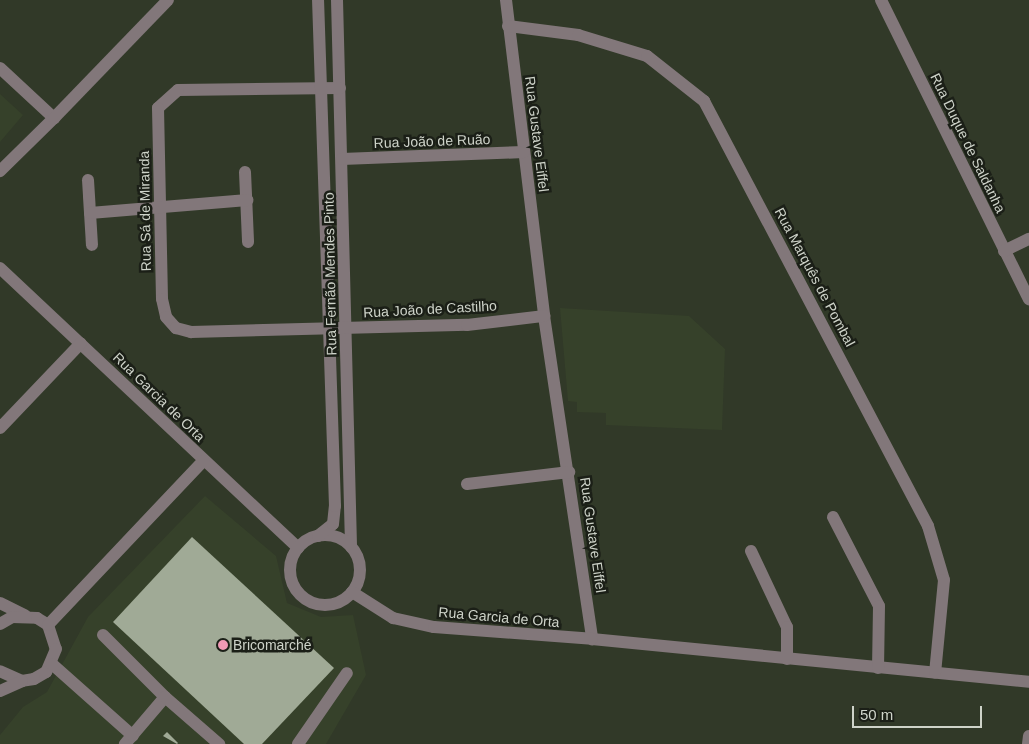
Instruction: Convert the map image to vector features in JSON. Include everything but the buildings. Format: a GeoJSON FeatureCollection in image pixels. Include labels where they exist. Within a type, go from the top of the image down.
{"type":"FeatureCollection","features":[{"type":"Feature","properties":{"kind":"street"},"geometry":{"type":"LineString","coordinates":[[0,171],[168,0]]}},
{"type":"Feature","properties":{"kind":"street","name":"Rua Fernão Mendes Pinto"},"geometry":{"type":"LineString","coordinates":[[318,0],[335,506],[333,524],[318,536]]}},
{"type":"Feature","properties":{"kind":"street","name":"Rua Fernão Mendes Pinto"},"geometry":{"type":"LineString","coordinates":[[337,0],[351,548]]}},
{"type":"Feature","properties":{"kind":"street","name":"Rua Gustave Eiffel"},"geometry":{"type":"LineString","coordinates":[[506,0],[544,316],[569,472],[592,639]]}},
{"type":"Feature","properties":{"kind":"street","name":"Rua Duque de Saldanha"},"geometry":{"type":"LineString","coordinates":[[881,0],[1029,299]]}},
{"type":"Feature","properties":{"kind":"street","name":"Rua Marquês de Pombal"},"geometry":{"type":"LineString","coordinates":[[508,26],[578,35],[647,56],[704,101],[928,526],[944,580],[935,673]]}},
{"type":"Feature","properties":{"kind":"street"},"geometry":{"type":"LineString","coordinates":[[0,68],[54,118]]}},
{"type":"Feature","properties":{"kind":"street","name":"Rua Sá de Miranda"},"geometry":{"type":"LineString","coordinates":[[340,88],[178,90],[168,96],[158,108],[162,299],[166,317],[176,328],[346,328]]}},
{"type":"Feature","properties":{"kind":"street","name":"Rua João de Ruão"},"geometry":{"type":"LineString","coordinates":[[342,159],[524,152]]}},
{"type":"Feature","properties":{"kind":"street"},"geometry":{"type":"LineString","coordinates":[[245,172],[248,242]]}},
{"type":"Feature","properties":{"kind":"street"},"geometry":{"type":"LineString","coordinates":[[88,180],[92,245]]}},
{"type":"Feature","properties":{"kind":"street"},"geometry":{"type":"LineString","coordinates":[[90,212],[247,200]]}},
{"type":"Feature","properties":{"kind":"street"},"geometry":{"type":"LineString","coordinates":[[1004,251],[1029,239]]}},
{"type":"Feature","properties":{"kind":"street","name":"Rua Garcia de Orta"},"geometry":{"type":"LineString","coordinates":[[0,268],[298,548]]}},
{"type":"Feature","properties":{"kind":"street","name":"Rua João de Castilho"},"geometry":{"type":"LineString","coordinates":[[346,328],[468,325],[544,316]]}},
{"type":"Feature","properties":{"kind":"street"},"geometry":{"type":"LineString","coordinates":[[0,428],[81,344]]}},
{"type":"Feature","properties":{"kind":"street"},"geometry":{"type":"LineString","coordinates":[[48,625],[203,460]]}},
{"type":"Feature","properties":{"kind":"street"},"geometry":{"type":"LineString","coordinates":[[467,484],[569,472]]}},
{"type":"Feature","properties":{"kind":"street"},"geometry":{"type":"LineString","coordinates":[[833,517],[879,606],[878,668]]}},
{"type":"Feature","properties":{"kind":"street"},"geometry":{"type":"LineString","coordinates":[[318,536],[342,540],[351,548],[360,569],[352,592],[334,604],[303,597],[290,574],[298,548],[318,536]]}},
{"type":"Feature","properties":{"kind":"street"},"geometry":{"type":"LineString","coordinates":[[751,551],[787,627],[786,659]]}},
{"type":"Feature","properties":{"kind":"street","name":"Rua Garcia de Orta"},"geometry":{"type":"LineString","coordinates":[[352,592],[393,618],[434,627],[592,639]]}},
{"type":"Feature","properties":{"kind":"street"},"geometry":{"type":"LineString","coordinates":[[0,603],[48,625],[56,649],[52,664],[34,679],[22,681],[0,691]]}},
{"type":"Feature","properties":{"kind":"street"},"geometry":{"type":"LineString","coordinates":[[0,624],[25,615]]}},
{"type":"Feature","properties":{"kind":"street"},"geometry":{"type":"LineString","coordinates":[[103,635],[165,697],[219,744]]}},
{"type":"Feature","properties":{"kind":"street"},"geometry":{"type":"LineString","coordinates":[[592,639],[1029,682]]}},
{"type":"Feature","properties":{"kind":"street"},"geometry":{"type":"LineString","coordinates":[[52,664],[129,740],[165,697]]}},
{"type":"Feature","properties":{"kind":"street"},"geometry":{"type":"LineString","coordinates":[[0,671],[22,681]]}},
{"type":"Feature","properties":{"kind":"street"},"geometry":{"type":"LineString","coordinates":[[298,744],[347,673]]}},
{"type":"Feature","properties":{"kind":"street"},"geometry":{"type":"LineString","coordinates":[[1028,744],[1029,736]]}},
{"type":"Feature","properties":{"kind":"shaded area"},"geometry":{"type":"Polygon","coordinates":[[[0,94],[23,115],[0,142],[0,94]]]}},
{"type":"Feature","properties":{"kind":"shaded area"},"geometry":{"type":"Polygon","coordinates":[[[560,308],[689,316],[725,349],[722,430],[606,425],[606,413],[577,412],[577,402],[568,401],[560,308]]]}},
{"type":"Feature","properties":{"kind":"shaded area"},"geometry":{"type":"Polygon","coordinates":[[[205,496],[276,556],[287,603],[321,617],[353,615],[366,675],[326,744],[0,744],[0,735],[23,707],[47,692],[88,617],[205,496]]]}},
{"type":"Feature","properties":{"kind":"place","name":"Bricomarché"},"geometry":{"type":"Point","coordinates":[223,645]}}]}
